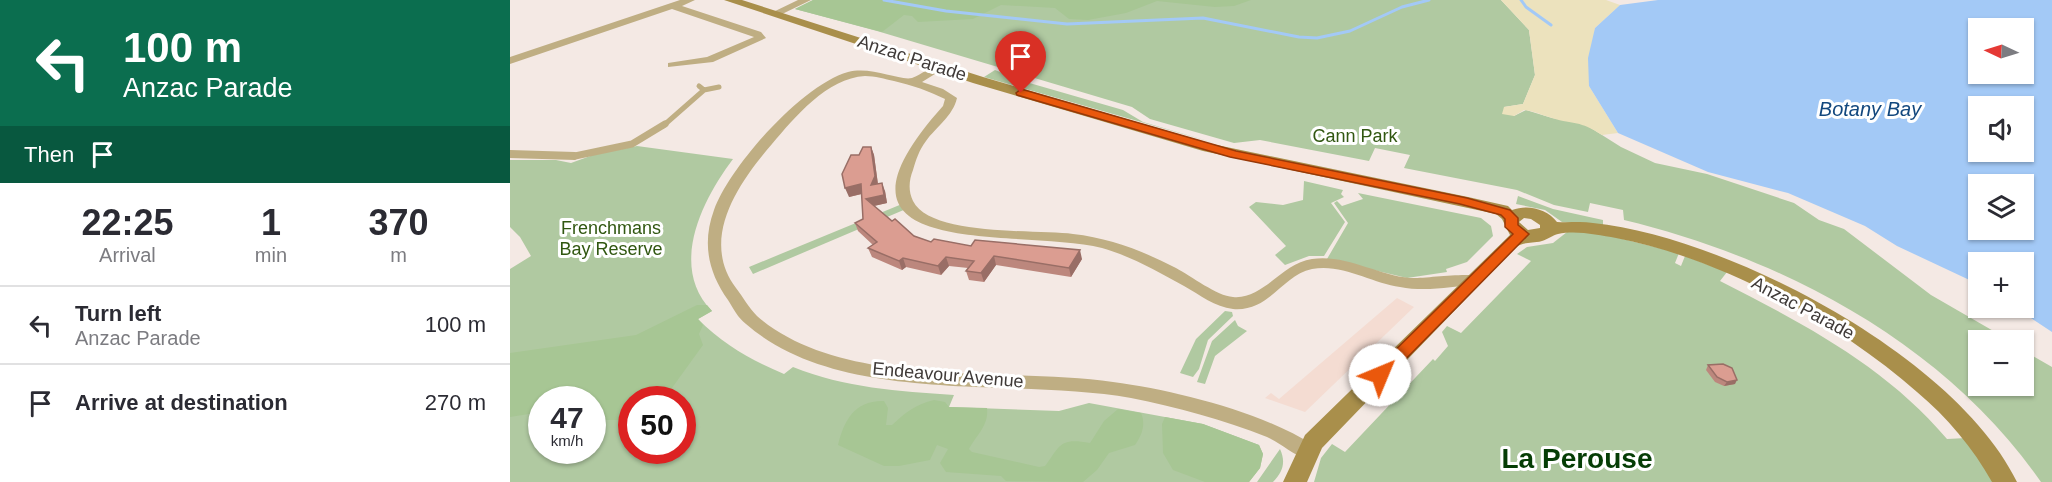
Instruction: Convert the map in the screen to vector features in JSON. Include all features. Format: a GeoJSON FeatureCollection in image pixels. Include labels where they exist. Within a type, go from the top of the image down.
{"type":"FeatureCollection","features":[{"type":"Feature","properties":{"kind":"main road","name":"Anzac Parade"},"geometry":{"type":"LineString","coordinates":[[730,0],[939,67],[1209,148],[1502,210],[1517,226],[1522,213],[1534,214],[1545,219],[1549,228],[1590,227],[1675,249],[1730,270],[1829,319],[1898,364],[1940,399],[1989,455],[2005,482]]}},
{"type":"Feature","properties":{"kind":"main road"},"geometry":{"type":"LineString","coordinates":[[1295,482],[1306,452],[1317,437],[1477,279],[1510,243],[1517,226]]}},
{"type":"Feature","properties":{"kind":"street"},"geometry":{"type":"LineString","coordinates":[[510,61],[690,0]]}},
{"type":"Feature","properties":{"kind":"street"},"geometry":{"type":"LineString","coordinates":[[774,14],[806,0]]}},
{"type":"Feature","properties":{"kind":"street"},"geometry":{"type":"LineString","coordinates":[[672,6],[761,38],[710,60],[672,66]]}},
{"type":"Feature","properties":{"kind":"street"},"geometry":{"type":"LineString","coordinates":[[913,82],[939,67]]}},
{"type":"Feature","properties":{"kind":"street","name":"Endeavour Avenue"},"geometry":{"type":"LineString","coordinates":[[1306,452],[1280,434],[1210,411],[1138,394],[1093,386],[964,379],[867,369],[811,356],[755,324],[732,300],[718,272],[714,242],[715,222],[736,179],[787,120],[831,84],[851,75],[868,73],[913,82],[948,96],[952,101],[912,153],[903,185],[905,198],[911,208],[942,228],[968,234],[1063,237],[1104,244],[1144,257],[1215,297],[1232,303],[1252,302],[1301,267],[1319,263],[1401,283],[1477,279]]}},
{"type":"Feature","properties":{"kind":"street"},"geometry":{"type":"LineString","coordinates":[[510,154],[575,156]]}},
{"type":"Feature","properties":{"kind":"lane"},"geometry":{"type":"LineString","coordinates":[[575,156],[597,154],[651,136],[702,88],[719,87]]}},
{"type":"Feature","properties":{"kind":"shaded area"},"geometry":{"type":"Polygon","coordinates":[[[1397,298],[1414,307],[1305,412],[1265,398],[1271,393],[1279,399],[1397,298]]]}},
{"type":"Feature","properties":{"kind":"green space","name":"Cann Park"},"geometry":{"type":"Polygon","coordinates":[[[813,0],[1501,0],[1529,30],[1535,75],[1523,104],[1504,107],[1514,116],[1526,110],[1552,118],[1583,123],[1621,147],[1655,163],[1707,174],[1794,203],[1819,220],[1844,229],[1931,295],[1992,330],[1968,330],[1968,396],[2034,396],[2034,357],[2052,367],[2052,482],[2041,482],[2002,433],[1958,388],[1909,349],[1857,314],[1801,284],[1744,258],[1684,237],[1624,220],[1623,210],[1590,203],[1588,212],[1554,205],[1517,190],[1404,168],[1410,155],[1375,148],[1369,161],[1260,140],[1234,143],[1150,119],[1132,107],[795,9],[813,0]]]}},
{"type":"Feature","properties":{"kind":"green space"},"geometry":{"type":"Polygon","coordinates":[[[813,0],[1251,0],[1234,6],[1215,7],[1157,1],[1126,13],[1088,20],[1069,19],[1055,8],[1001,5],[973,19],[918,22],[912,16],[904,15],[882,32],[795,9],[813,0]]]}},
{"type":"Feature","properties":{"kind":"green space"},"geometry":{"type":"Polygon","coordinates":[[[995,70],[1026,82],[1123,110],[1143,122],[1218,144],[984,77],[995,70]]]}},
{"type":"Feature","properties":{"kind":"green space","name":"Frenchmans Bay Reserve"},"geometry":{"type":"Polygon","coordinates":[[[637,146],[733,159],[711,193],[695,233],[691,254],[692,274],[699,293],[712,311],[698,319],[728,344],[772,369],[784,374],[793,367],[852,384],[954,395],[949,407],[1059,411],[1089,403],[1203,424],[1259,445],[1263,454],[1260,468],[1249,482],[510,482],[510,269],[531,256],[520,237],[510,227],[510,160],[556,160],[571,163],[593,155],[637,146]]]}},
{"type":"Feature","properties":{"kind":"green space"},"geometry":{"type":"Polygon","coordinates":[[[1304,181],[1343,190],[1341,194],[1344,197],[1331,203],[1345,222],[1324,256],[1309,256],[1285,265],[1275,255],[1286,246],[1249,207],[1256,202],[1283,205],[1303,200],[1304,181]]]}},
{"type":"Feature","properties":{"kind":"green space"},"geometry":{"type":"Polygon","coordinates":[[[1358,193],[1481,218],[1491,226],[1493,236],[1467,262],[1446,269],[1447,272],[1407,278],[1327,259],[1348,223],[1334,203],[1337,201],[1342,206],[1363,199],[1358,193]]]}},
{"type":"Feature","properties":{"kind":"green space"},"geometry":{"type":"Polygon","coordinates":[[[1518,196],[1553,209],[1603,220],[1603,226],[1562,222],[1545,210],[1516,204],[1518,196]]]}},
{"type":"Feature","properties":{"kind":"green space"},"geometry":{"type":"Polygon","coordinates":[[[902,204],[906,209],[753,274],[749,267],[902,204]]]}},
{"type":"Feature","properties":{"kind":"green space"},"geometry":{"type":"Polygon","coordinates":[[[1587,230],[1679,253],[1675,263],[1681,266],[1685,256],[1727,272],[1720,281],[1812,331],[1870,368],[1923,413],[1947,439],[1966,438],[1996,482],[1314,482],[1321,458],[1332,444],[1345,452],[1448,346],[1442,332],[1447,326],[1461,333],[1531,261],[1517,254],[1527,247],[1553,243],[1567,232],[1587,230]]]}},
{"type":"Feature","properties":{"kind":"green space"},"geometry":{"type":"Polygon","coordinates":[[[697,305],[707,305],[712,311],[698,319],[703,325],[699,334],[703,345],[673,386],[618,386],[618,420],[606,420],[606,386],[528,386],[528,414],[510,417],[510,353],[636,335],[697,305]]]}},
{"type":"Feature","properties":{"kind":"green space"},"geometry":{"type":"Polygon","coordinates":[[[1225,311],[1232,312],[1233,316],[1208,340],[1199,369],[1193,377],[1180,373],[1196,339],[1225,311]]]}},
{"type":"Feature","properties":{"kind":"green space"},"geometry":{"type":"Polygon","coordinates":[[[1235,320],[1238,326],[1247,331],[1215,356],[1205,384],[1197,382],[1212,341],[1235,320]]]}},
{"type":"Feature","properties":{"kind":"green space"},"geometry":{"type":"Polygon","coordinates":[[[934,400],[945,402],[949,407],[987,408],[984,425],[969,449],[972,452],[1039,467],[1045,466],[1058,448],[1066,442],[1090,443],[1104,421],[1118,409],[1141,413],[1143,425],[1135,445],[1109,453],[1097,470],[1083,482],[1006,481],[1001,476],[946,472],[940,463],[948,449],[937,445],[930,460],[899,466],[884,466],[838,445],[852,413],[865,404],[884,401],[888,408],[886,425],[892,425],[911,410],[934,400]]]}},
{"type":"Feature","properties":{"kind":"green space"},"geometry":{"type":"Polygon","coordinates":[[[1165,417],[1203,424],[1259,445],[1263,454],[1260,468],[1249,482],[1205,482],[1173,470],[1163,453],[1162,424],[1165,417]]]}},
{"type":"Feature","properties":{"kind":"green space"},"geometry":{"type":"Polygon","coordinates":[[[1280,449],[1283,463],[1279,474],[1273,482],[1257,482],[1280,449]]]}},
{"type":"Feature","properties":{"kind":"sand"},"geometry":{"type":"Polygon","coordinates":[[[1501,0],[1606,0],[1620,5],[1595,28],[1589,86],[1618,133],[1602,135],[1582,125],[1524,110],[1514,116],[1502,114],[1504,107],[1523,104],[1535,75],[1529,30],[1501,0]]]}},
{"type":"Feature","properties":{"kind":"water","name":"Botany Bay"},"geometry":{"type":"Polygon","coordinates":[[[1658,0],[2052,0],[2052,332],[2031,318],[2034,318],[2034,252],[1968,252],[1968,279],[1897,246],[1865,226],[1788,193],[1708,172],[1618,133],[1589,86],[1588,58],[1595,28],[1620,5],[1658,0]]]}},
{"type":"Feature","properties":{"kind":"building"},"geometry":{"type":"Polygon","coordinates":[[[863,147],[871,147],[875,176],[871,185],[882,183],[884,195],[866,199],[892,221],[895,219],[914,236],[931,242],[934,239],[971,246],[975,240],[1080,250],[1069,268],[994,256],[981,273],[966,271],[974,261],[946,257],[938,266],[903,258],[899,261],[868,248],[877,242],[855,223],[863,219],[861,184],[845,188],[842,174],[851,155],[859,155],[863,147]]]}},
{"type":"Feature","properties":{"kind":"building"},"geometry":{"type":"Polygon","coordinates":[[[1723,364],[1732,368],[1737,380],[1727,382],[1717,377],[1708,365],[1723,364]]]}},
{"type":"Feature","properties":{"kind":"waterway"},"geometry":{"type":"LineString","coordinates":[[884,0],[946,11],[1067,24],[1203,18],[1299,37],[1317,38],[1350,31],[1402,7],[1429,0]]}},
{"type":"Feature","properties":{"kind":"waterway"},"geometry":{"type":"LineString","coordinates":[[1521,0],[1526,7],[1551,25]]}},
{"type":"Feature","properties":{"kind":"district","name":"La Perouse"},"geometry":{"type":"Point","coordinates":[1577,458]}},
{"type":"Feature","properties":{"kind":"route"},"geometry":{"type":"LineString","coordinates":[[1021,93],[1209,148],[1336,176],[1462,200],[1506,212],[1512,218],[1510,221],[1512,227],[1522,234],[1510,243],[1380,375]]}}]}
